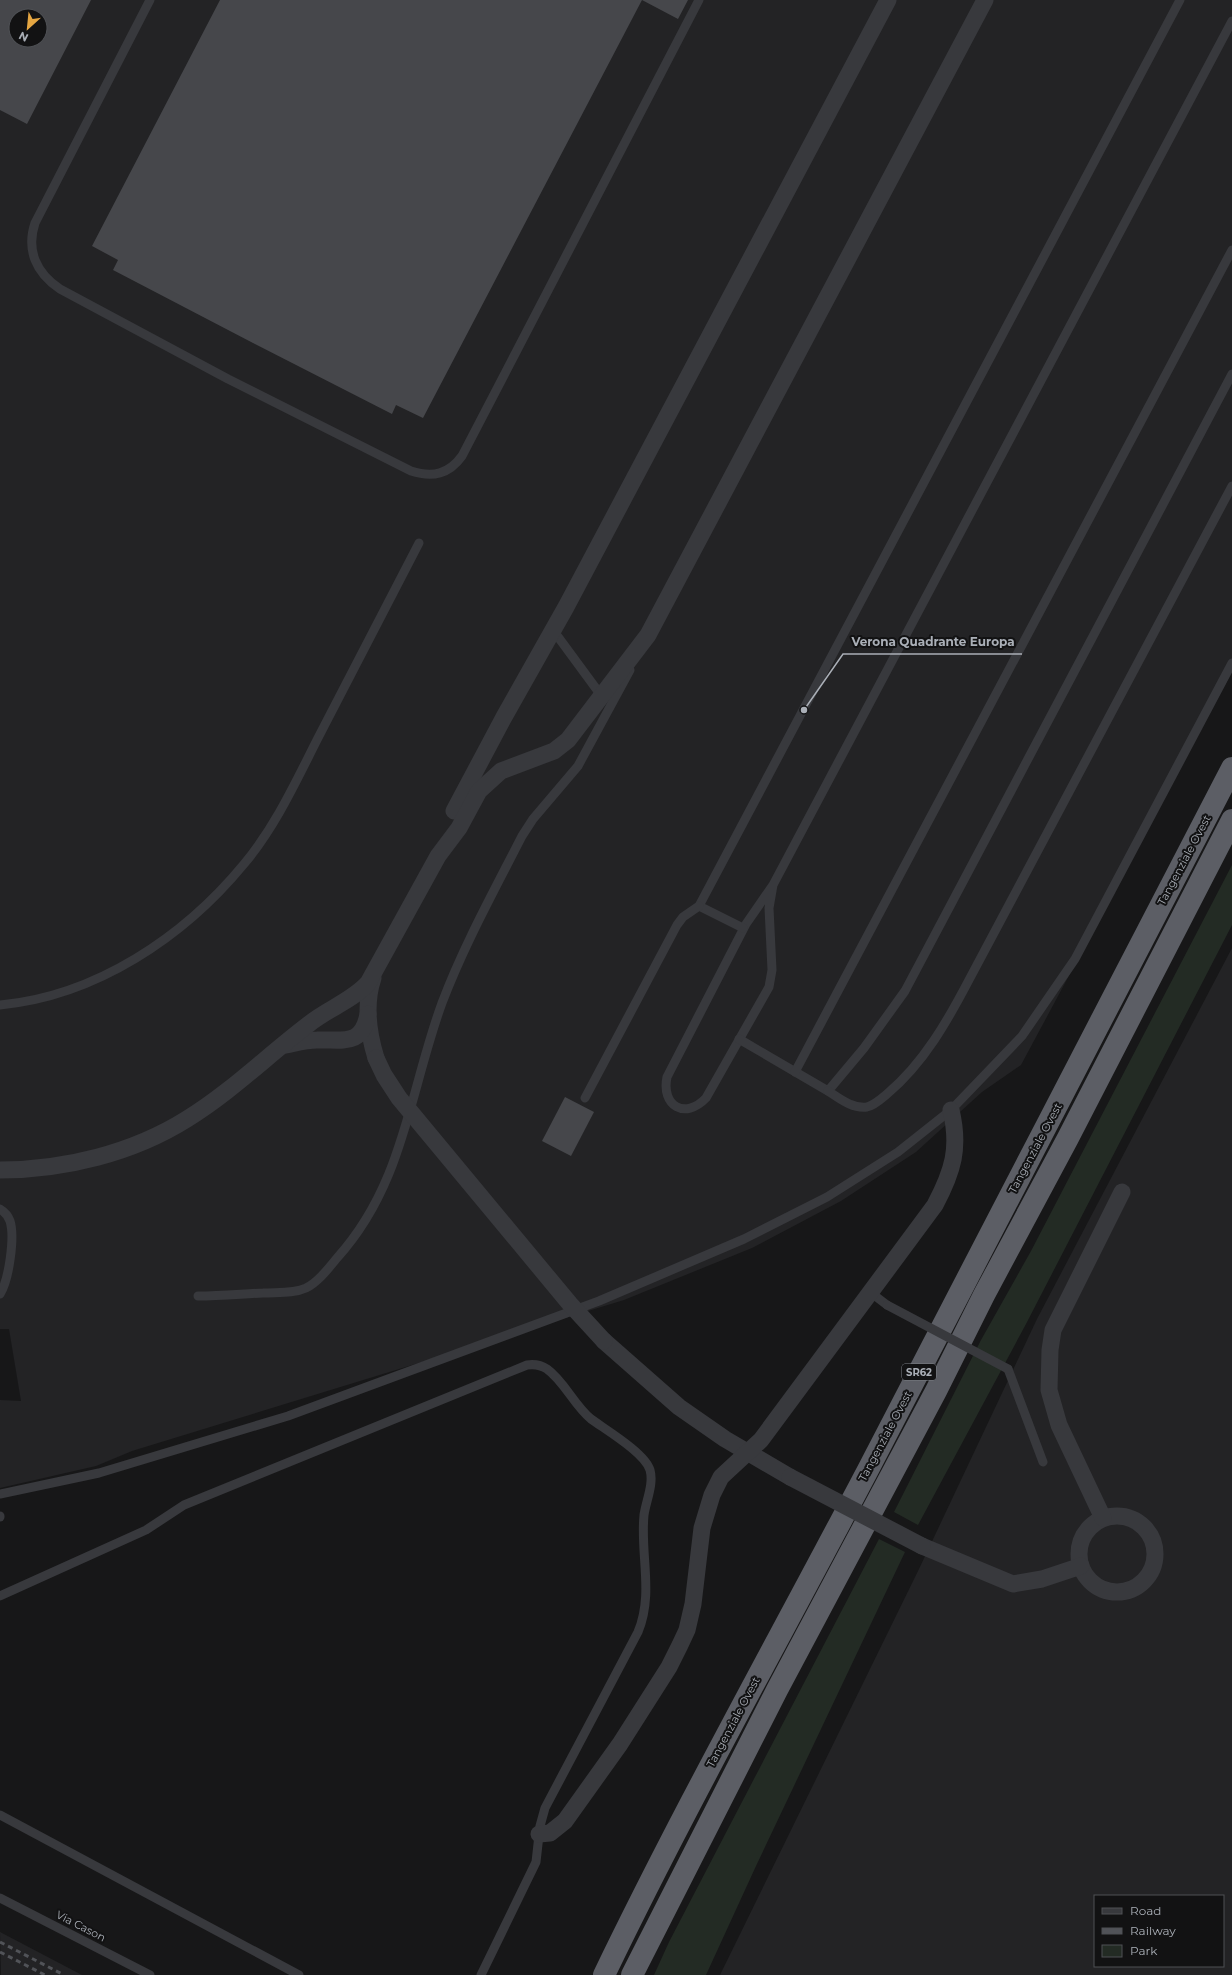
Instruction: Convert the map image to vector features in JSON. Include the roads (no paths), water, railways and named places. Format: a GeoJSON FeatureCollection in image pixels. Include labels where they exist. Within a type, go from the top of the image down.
{"type":"FeatureCollection","features":[{"type":"Feature","properties":{"kind":"highway","name":"Tangenziale Ovest"},"geometry":{"type":"LineString","coordinates":[[604,1975],[650,1880],[758,1673],[871,1464],[1232,768]]}},
{"type":"Feature","properties":{"kind":"highway","name":"SR62"},"geometry":{"type":"LineString","coordinates":[[632,1975],[770,1704],[933,1398],[984,1295],[1068,1138],[1232,820]]}},
{"type":"Feature","properties":{"kind":"street"},"geometry":{"type":"LineString","coordinates":[[438,856],[448,823],[504,717],[553,630],[888,0]]}},
{"type":"Feature","properties":{"kind":"street"},"geometry":{"type":"LineString","coordinates":[[0,1170],[52,1167],[120,1150],[156,1136],[187,1119],[206,1106],[310,1023],[359,992],[368,983],[375,972],[438,856],[459,828],[479,791],[501,771],[514,765],[541,758],[554,751],[568,740],[606,702],[648,635],[985,0]]}},
{"type":"Feature","properties":{"kind":"street"},"geometry":{"type":"LineString","coordinates":[[375,972],[370,988],[368,1014],[371,1044],[384,1075],[399,1098],[570,1304],[604,1340],[679,1407],[726,1439],[790,1477],[922,1546],[1014,1584],[1042,1579],[1081,1566]]}},
{"type":"Feature","properties":{"kind":"street"},"geometry":{"type":"LineString","coordinates":[[282,1046],[305,1041],[350,1039],[356,1037],[364,1028],[368,1014]]}},
{"type":"Feature","properties":{"kind":"street"},"geometry":{"type":"LineString","coordinates":[[539,1834],[550,1833],[565,1821],[620,1744],[668,1667],[687,1630],[690,1618],[702,1528],[712,1495],[721,1477],[760,1440],[935,1205],[945,1186],[955,1154],[956,1138],[952,1110]]}},
{"type":"Feature","properties":{"kind":"street"},"geometry":{"type":"LineString","coordinates":[[1103,1518],[1059,1425],[1049,1390],[1050,1350],[1053,1330],[1122,1192]]}},
{"type":"Feature","properties":{"kind":"street"},"geometry":{"type":"LineString","coordinates":[[1124,1517],[1143,1526],[1152,1539],[1155,1554],[1154,1564],[1150,1574],[1135,1588],[1125,1592],[1115,1593],[1104,1591],[1095,1586],[1087,1579],[1081,1566],[1078,1550],[1081,1540],[1086,1531],[1094,1523],[1103,1518],[1124,1517]]}},
{"type":"Feature","properties":{"kind":"lane"},"geometry":{"type":"LineString","coordinates":[[150,0],[35,223],[31,245],[36,265],[49,282],[60,289],[233,381],[376,454],[411,471],[429,475],[443,473],[451,468],[462,456],[699,0]]}},
{"type":"Feature","properties":{"kind":"lane"},"geometry":{"type":"LineString","coordinates":[[584,1098],[677,925],[683,917],[699,906],[1180,0]]}},
{"type":"Feature","properties":{"kind":"lane"},"geometry":{"type":"LineString","coordinates":[[773,885],[769,908],[771,980],[706,1098],[692,1109],[684,1109],[675,1106],[669,1101],[665,1086],[667,1077],[744,928],[773,885],[1232,21]]}},
{"type":"Feature","properties":{"kind":"lane"},"geometry":{"type":"LineString","coordinates":[[795,1072],[1232,250]]}},
{"type":"Feature","properties":{"kind":"lane"},"geometry":{"type":"LineString","coordinates":[[828,1091],[868,1042],[905,992],[1232,374]]}},
{"type":"Feature","properties":{"kind":"lane"},"geometry":{"type":"LineString","coordinates":[[739,1039],[854,1106],[868,1106],[876,1103],[899,1083],[936,1038],[974,971],[1232,486]]}},
{"type":"Feature","properties":{"kind":"lane"},"geometry":{"type":"LineString","coordinates":[[0,1005],[16,1004],[50,995],[83,984],[124,965],[153,948],[182,925],[244,864],[280,811],[419,543]]}},
{"type":"Feature","properties":{"kind":"lane"},"geometry":{"type":"LineString","coordinates":[[198,1296],[229,1296],[286,1292],[307,1287],[326,1271],[346,1248],[366,1222],[382,1192],[400,1148],[442,1005],[460,958],[522,836],[533,819],[578,766],[606,702],[553,630]]}},
{"type":"Feature","properties":{"kind":"lane"},"geometry":{"type":"LineString","coordinates":[[0,1494],[99,1472],[288,1416],[598,1301],[744,1239],[828,1197],[898,1152],[952,1110],[1022,1036],[1075,959],[1232,663]]}},
{"type":"Feature","properties":{"kind":"lane"},"geometry":{"type":"LineString","coordinates":[[699,906],[744,928]]}},
{"type":"Feature","properties":{"kind":"lane"},"geometry":{"type":"LineString","coordinates":[[0,1209],[9,1220],[11,1234],[7,1277],[0,1294]]}},
{"type":"Feature","properties":{"kind":"lane"},"geometry":{"type":"LineString","coordinates":[[870,1292],[887,1305],[1008,1369],[1043,1462]]}},
{"type":"Feature","properties":{"kind":"lane"},"geometry":{"type":"LineString","coordinates":[[0,1596],[146,1530],[184,1505],[272,1468],[527,1365],[533,1364],[546,1368],[590,1418],[643,1459],[647,1464],[651,1478],[644,1522],[646,1592],[641,1624],[545,1808],[539,1834],[539,1849],[536,1862],[481,1975]]}},
{"type":"Feature","properties":{"kind":"lane"},"geometry":{"type":"LineString","coordinates":[[0,1815],[299,1975]]}},
{"type":"Feature","properties":{"kind":"lane","name":"Via Cason"},"geometry":{"type":"LineString","coordinates":[[0,1898],[150,1975]]}},
{"type":"Feature","properties":{"kind":"railway"},"geometry":{"type":"LineString","coordinates":[[0,1942],[64,1975]]}},
{"type":"Feature","properties":{"kind":"railway"},"geometry":{"type":"LineString","coordinates":[[0,1952],[45,1975]]}},
{"type":"Feature","properties":{"kind":"place","name":"Verona Quadrante Europa"},"geometry":{"type":"Point","coordinates":[804,710]}}]}
